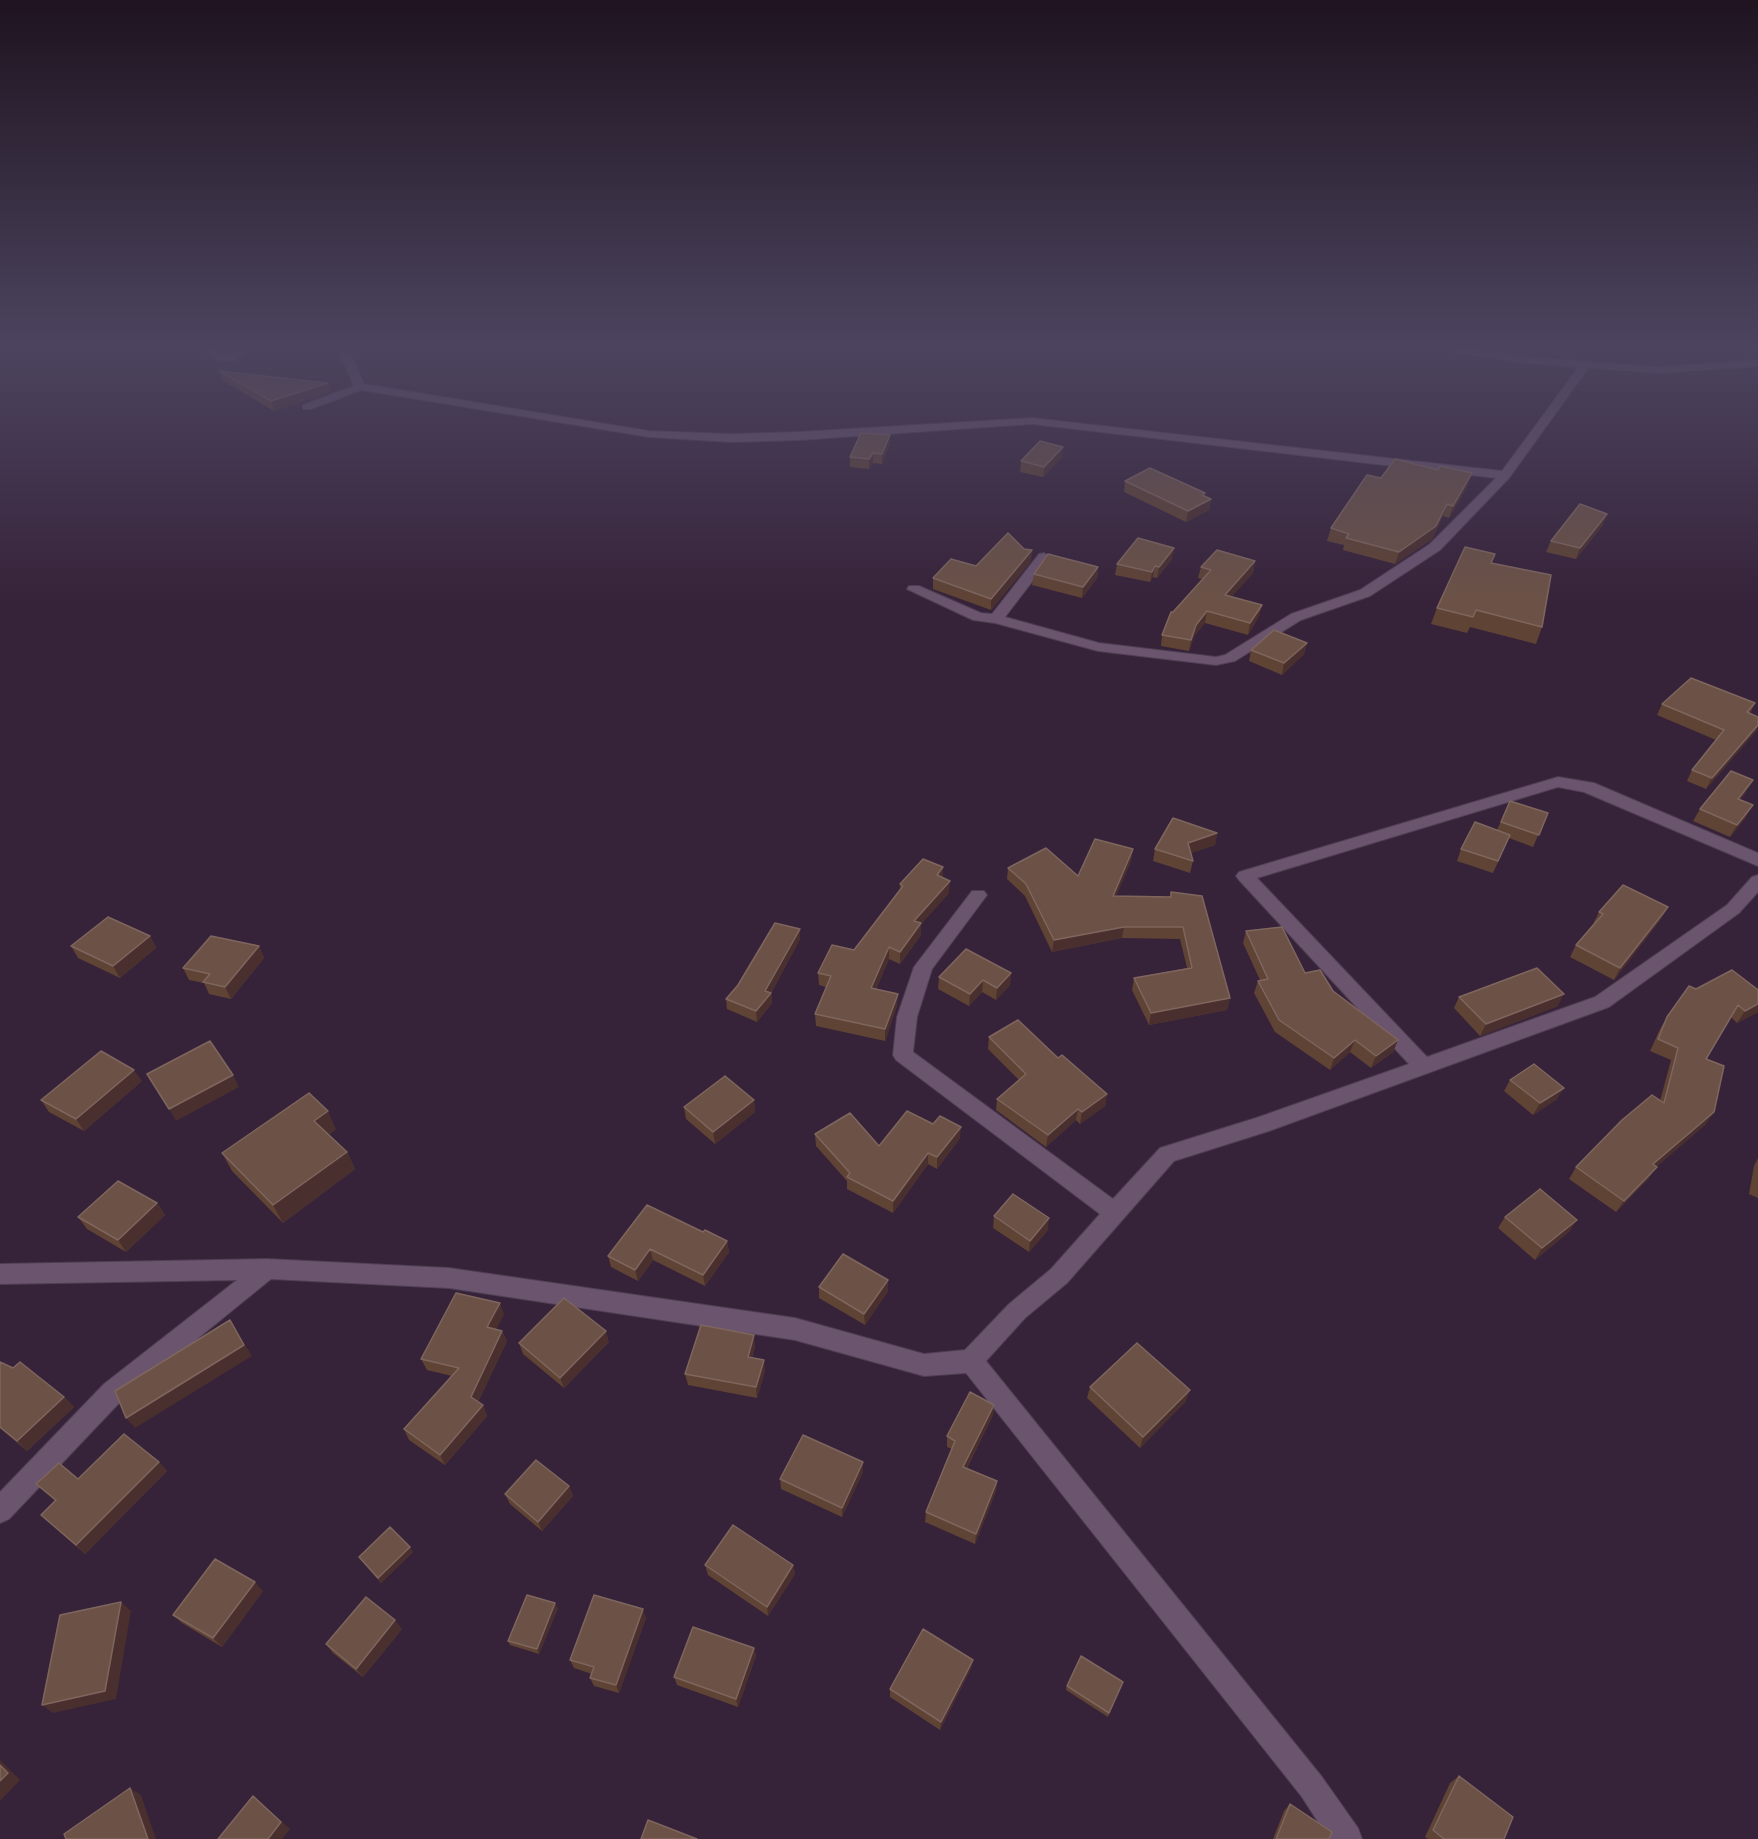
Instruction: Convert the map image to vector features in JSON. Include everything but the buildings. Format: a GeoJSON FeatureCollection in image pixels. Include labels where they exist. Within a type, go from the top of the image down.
{"type":"FeatureCollection","features":[{"type":"Feature","properties":{"kind":"street"},"geometry":{"type":"LineString","coordinates":[[667,435],[732,438],[817,435]]}},
{"type":"Feature","properties":{"kind":"street"},"geometry":{"type":"LineString","coordinates":[[1153,435],[1505,475]]}},
{"type":"Feature","properties":{"kind":"street"},"geometry":{"type":"LineString","coordinates":[[914,589],[978,617],[996,619],[1098,647],[1216,661],[1230,658],[1296,617],[1365,593],[1435,547],[1505,475],[1534,435]]}},
{"type":"Feature","properties":{"kind":"street"},"geometry":{"type":"LineString","coordinates":[[996,619],[1044,557]]}},
{"type":"Feature","properties":{"kind":"street"},"geometry":{"type":"LineString","coordinates":[[1424,1067],[1245,876],[1558,782],[1588,787],[1758,860]]}},
{"type":"Feature","properties":{"kind":"street"},"geometry":{"type":"LineString","coordinates":[[0,1274],[267,1269],[449,1278],[795,1329],[924,1365],[971,1360],[1017,1311],[1059,1276],[1167,1154],[1262,1125],[1602,1002],[1732,909],[1758,881]]}},
{"type":"Feature","properties":{"kind":"street"},"geometry":{"type":"LineString","coordinates":[[978,894],[923,967],[907,1017],[903,1055],[1115,1213]]}},
{"type":"Feature","properties":{"kind":"street"},"geometry":{"type":"LineString","coordinates":[[0,1510],[113,1392],[267,1269]]}},
{"type":"Feature","properties":{"kind":"street"},"geometry":{"type":"LineString","coordinates":[[971,1360],[1312,1787],[1347,1839]]}}]}
